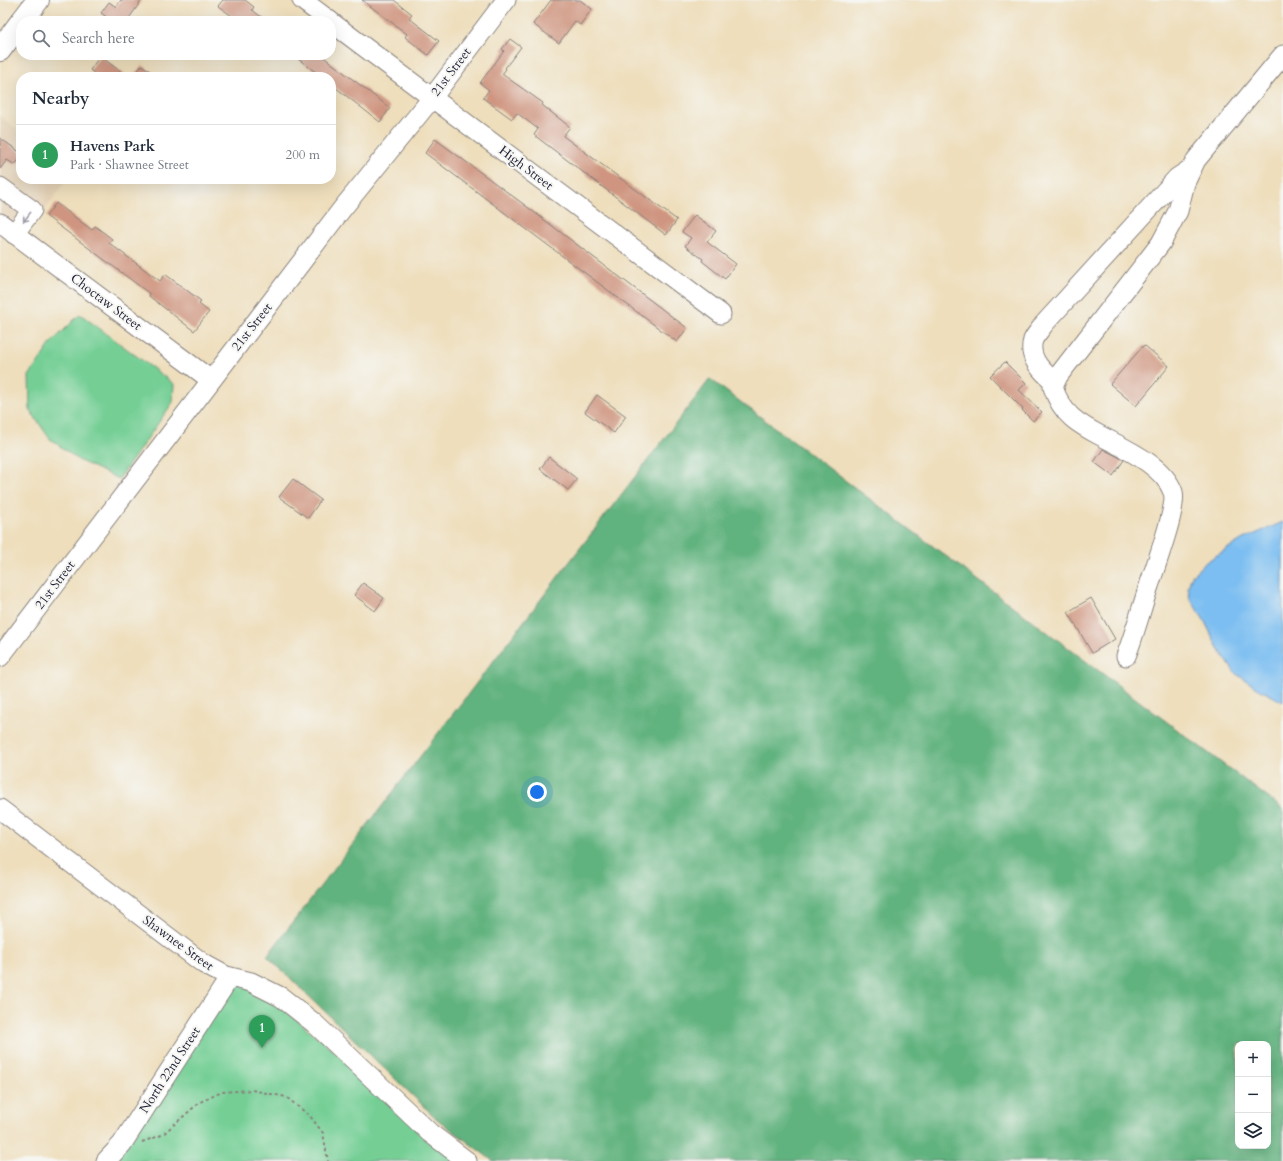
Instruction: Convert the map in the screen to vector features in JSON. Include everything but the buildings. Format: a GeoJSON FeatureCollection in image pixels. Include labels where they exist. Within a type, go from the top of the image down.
{"type":"FeatureCollection","features":[{"type":"Feature","properties":{"kind":"main road"},"geometry":{"type":"LineString","coordinates":[[25,16],[38,0]]}},
{"type":"Feature","properties":{"kind":"main road"},"geometry":{"type":"LineString","coordinates":[[0,50],[16,28]]}},
{"type":"Feature","properties":{"kind":"street","name":"High Street"},"geometry":{"type":"LineString","coordinates":[[302,0],[324,16]]}},
{"type":"Feature","properties":{"kind":"street","name":"21st Street"},"geometry":{"type":"LineString","coordinates":[[0,657],[342,209],[432,98],[506,0]]}},
{"type":"Feature","properties":{"kind":"street","name":"High Street"},"geometry":{"type":"LineString","coordinates":[[336,25],[721,314]]}},
{"type":"Feature","properties":{"kind":"street"},"geometry":{"type":"LineString","coordinates":[[1126,656],[1166,534],[1174,494],[1169,484],[1155,469],[1132,452],[1083,426],[1067,414],[1057,400],[1053,387],[1058,376],[1161,243],[1178,211],[1185,183],[1196,160],[1283,55]]}},
{"type":"Feature","properties":{"kind":"street"},"geometry":{"type":"LineString","coordinates":[[1058,376],[1050,378],[1038,368],[1031,350],[1034,339],[1044,324],[1177,178],[1193,167]]}},
{"type":"Feature","properties":{"kind":"street"},"geometry":{"type":"LineString","coordinates":[[0,187],[32,210],[7,228]]}},
{"type":"Feature","properties":{"kind":"street","name":"Choctaw Street"},"geometry":{"type":"LineString","coordinates":[[7,228],[211,380]]}},
{"type":"Feature","properties":{"kind":"street","name":"Shawnee Street"},"geometry":{"type":"LineString","coordinates":[[0,809],[204,964],[230,977],[251,982],[281,997],[314,1023],[430,1133],[467,1161]]}},
{"type":"Feature","properties":{"kind":"street","name":"North 22nd Street"},"geometry":{"type":"LineString","coordinates":[[106,1161],[122,1144],[230,977]]}},
{"type":"Feature","properties":{"kind":"path"},"geometry":{"type":"LineString","coordinates":[[122,1144],[142,1142],[162,1135],[200,1102],[222,1092],[252,1090],[286,1098],[310,1116],[323,1134],[328,1161]]}},
{"type":"Feature","properties":{"kind":"shaded area"},"geometry":{"type":"Polygon","coordinates":[[[0,116],[16,128],[16,184],[63,184],[23,240],[0,223],[0,116]]]}},
{"type":"Feature","properties":{"kind":"green space"},"geometry":{"type":"Polygon","coordinates":[[[80,314],[174,384],[173,402],[119,479],[80,461],[50,439],[30,410],[29,376],[52,342],[80,314]]]}},
{"type":"Feature","properties":{"kind":"green space"},"geometry":{"type":"Polygon","coordinates":[[[710,379],[1283,809],[1283,1161],[493,1161],[437,1119],[267,956],[710,379]]]}},
{"type":"Feature","properties":{"kind":"green space"},"geometry":{"type":"Polygon","coordinates":[[[230,977],[251,982],[467,1161],[106,1161],[230,977]]]}},
{"type":"Feature","properties":{"kind":"water"},"geometry":{"type":"Polygon","coordinates":[[[1283,522],[1283,702],[1257,688],[1235,673],[1218,648],[1204,620],[1190,599],[1188,587],[1192,575],[1206,562],[1243,539],[1283,522]]]}},
{"type":"Feature","properties":{"kind":"place","name":"Havens Park"},"geometry":{"type":"Point","coordinates":[262,1048]}}]}
